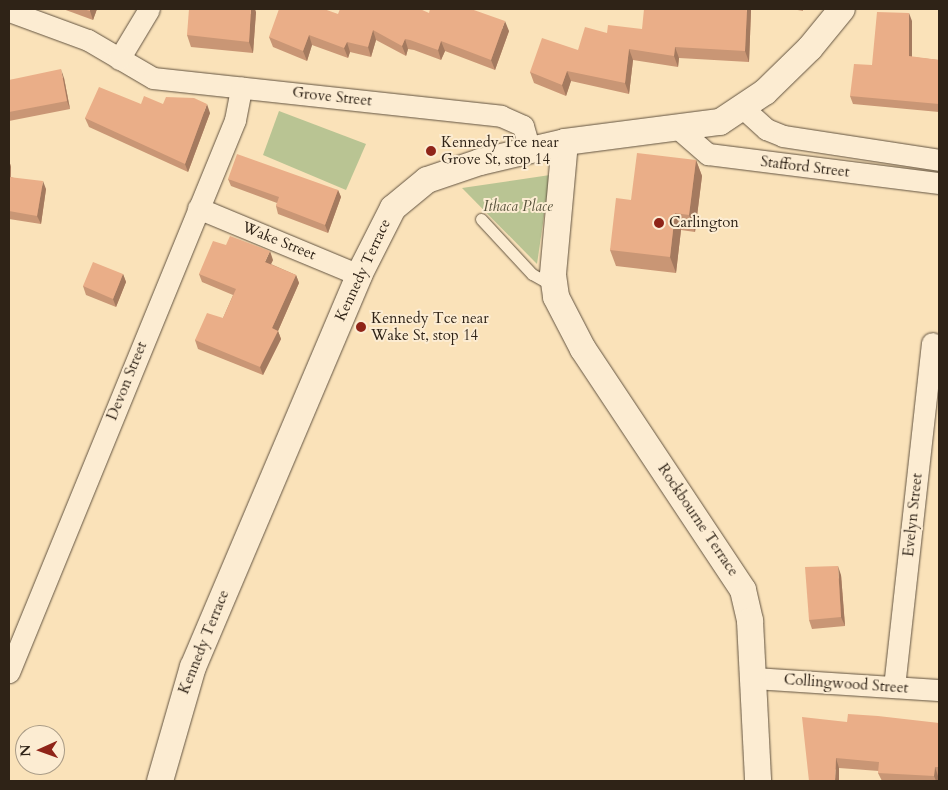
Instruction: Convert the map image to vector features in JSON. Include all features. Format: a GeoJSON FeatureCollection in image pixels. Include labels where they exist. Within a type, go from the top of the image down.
{"type":"FeatureCollection","features":[{"type":"Feature","properties":{"kind":"street"},"geometry":{"type":"LineString","coordinates":[[119,58],[149,9]]}},
{"type":"Feature","properties":{"kind":"street","name":"Kennedy Terrace"},"geometry":{"type":"LineString","coordinates":[[160,781],[190,675],[359,275],[385,218],[415,187],[447,171],[565,142],[680,130],[720,122],[744,109],[810,48],[842,9]]}},
{"type":"Feature","properties":{"kind":"street","name":"Grove Street"},"geometry":{"type":"LineString","coordinates":[[9,11],[88,40],[153,78],[501,116],[523,126],[530,150]]}},
{"type":"Feature","properties":{"kind":"street","name":"Devon Street"},"geometry":{"type":"LineString","coordinates":[[9,672],[235,120],[241,88]]}},
{"type":"Feature","properties":{"kind":"street","name":"Stafford Street"},"geometry":{"type":"LineString","coordinates":[[744,109],[766,129],[783,136],[939,160]]}},
{"type":"Feature","properties":{"kind":"street","name":"Stafford Street"},"geometry":{"type":"LineString","coordinates":[[680,130],[708,154],[939,183]]}},
{"type":"Feature","properties":{"kind":"street","name":"Rockbourne Terrace"},"geometry":{"type":"LineString","coordinates":[[565,142],[554,286],[562,316],[582,350],[733,569],[750,621],[758,781]]}},
{"type":"Feature","properties":{"kind":"street","name":"Wake Street"},"geometry":{"type":"LineString","coordinates":[[198,208],[359,275]]}},
{"type":"Feature","properties":{"kind":"street","name":"Evelyn Street"},"geometry":{"type":"LineString","coordinates":[[894,687],[932,343]]}},
{"type":"Feature","properties":{"kind":"street","name":"Collingwood Street"},"geometry":{"type":"LineString","coordinates":[[753,678],[939,690]]}},
{"type":"Feature","properties":{"kind":"lane"},"geometry":{"type":"LineString","coordinates":[[481,219],[532,274],[554,286]]}},
{"type":"Feature","properties":{"kind":"green space"},"geometry":{"type":"Polygon","coordinates":[[[279,111],[366,144],[346,190],[263,155],[279,111]]]}},
{"type":"Feature","properties":{"kind":"green space","name":"Ithaca Place"},"geometry":{"type":"Polygon","coordinates":[[[550,175],[537,264],[462,188],[550,175]]]}},
{"type":"Feature","properties":{"kind":"building"},"geometry":{"type":"Polygon","coordinates":[[[189,9],[251,9],[249,42],[187,35],[189,9]]]}},
{"type":"Feature","properties":{"kind":"building"},"geometry":{"type":"Polygon","coordinates":[[[279,9],[324,9],[338,14],[340,9],[420,9],[429,13],[430,9],[471,9],[505,21],[491,60],[441,41],[438,50],[405,39],[402,46],[373,30],[368,47],[347,42],[344,48],[309,35],[303,51],[269,37],[279,9]]]}},
{"type":"Feature","properties":{"kind":"building"},"geometry":{"type":"Polygon","coordinates":[[[644,9],[747,9],[745,51],[675,47],[674,56],[629,49],[625,83],[567,71],[562,85],[530,72],[542,38],[578,50],[585,27],[607,33],[608,25],[642,29],[644,9]]]}},
{"type":"Feature","properties":{"kind":"building"},"geometry":{"type":"Polygon","coordinates":[[[877,12],[909,13],[909,56],[939,60],[939,104],[850,96],[854,64],[872,65],[877,12]]]}},
{"type":"Feature","properties":{"kind":"building"},"geometry":{"type":"Polygon","coordinates":[[[61,69],[67,101],[9,112],[9,80],[61,69]]]}},
{"type":"Feature","properties":{"kind":"building"},"geometry":{"type":"Polygon","coordinates":[[[99,87],[141,104],[144,96],[163,104],[166,97],[194,98],[207,104],[185,164],[85,118],[99,87]]]}},
{"type":"Feature","properties":{"kind":"building","name":"Carlington"},"geometry":{"type":"Polygon","coordinates":[[[637,153],[696,160],[689,215],[675,213],[670,257],[610,250],[616,198],[631,200],[637,153]]]}},
{"type":"Feature","properties":{"kind":"building"},"geometry":{"type":"Polygon","coordinates":[[[237,154],[338,190],[325,225],[276,206],[279,197],[228,179],[237,154]]]}},
{"type":"Feature","properties":{"kind":"building"},"geometry":{"type":"Polygon","coordinates":[[[9,177],[43,181],[37,216],[9,211],[9,177]]]}},
{"type":"Feature","properties":{"kind":"building"},"geometry":{"type":"Polygon","coordinates":[[[230,236],[270,251],[265,262],[296,275],[272,328],[278,331],[260,367],[195,340],[207,313],[223,318],[236,289],[199,274],[213,241],[226,245],[230,236]]]}},
{"type":"Feature","properties":{"kind":"building"},"geometry":{"type":"Polygon","coordinates":[[[93,262],[123,274],[113,299],[83,286],[93,262]]]}},
{"type":"Feature","properties":{"kind":"building"},"geometry":{"type":"Polygon","coordinates":[[[838,566],[841,617],[809,620],[805,567],[838,566]]]}},
{"type":"Feature","properties":{"kind":"building"},"geometry":{"type":"Polygon","coordinates":[[[848,714],[939,723],[939,767],[935,767],[934,776],[878,773],[879,762],[836,758],[835,781],[809,781],[802,717],[847,722],[848,714]]]}},
{"type":"Feature","properties":{"kind":"place","name":"Kennedy Tce near Grove St, stop 14"},"geometry":{"type":"Point","coordinates":[431,151]}},
{"type":"Feature","properties":{"kind":"place","name":"Carlington"},"geometry":{"type":"Point","coordinates":[659,223]}},
{"type":"Feature","properties":{"kind":"place","name":"Kennedy Tce near Wake St, stop 14"},"geometry":{"type":"Point","coordinates":[361,327]}}]}
